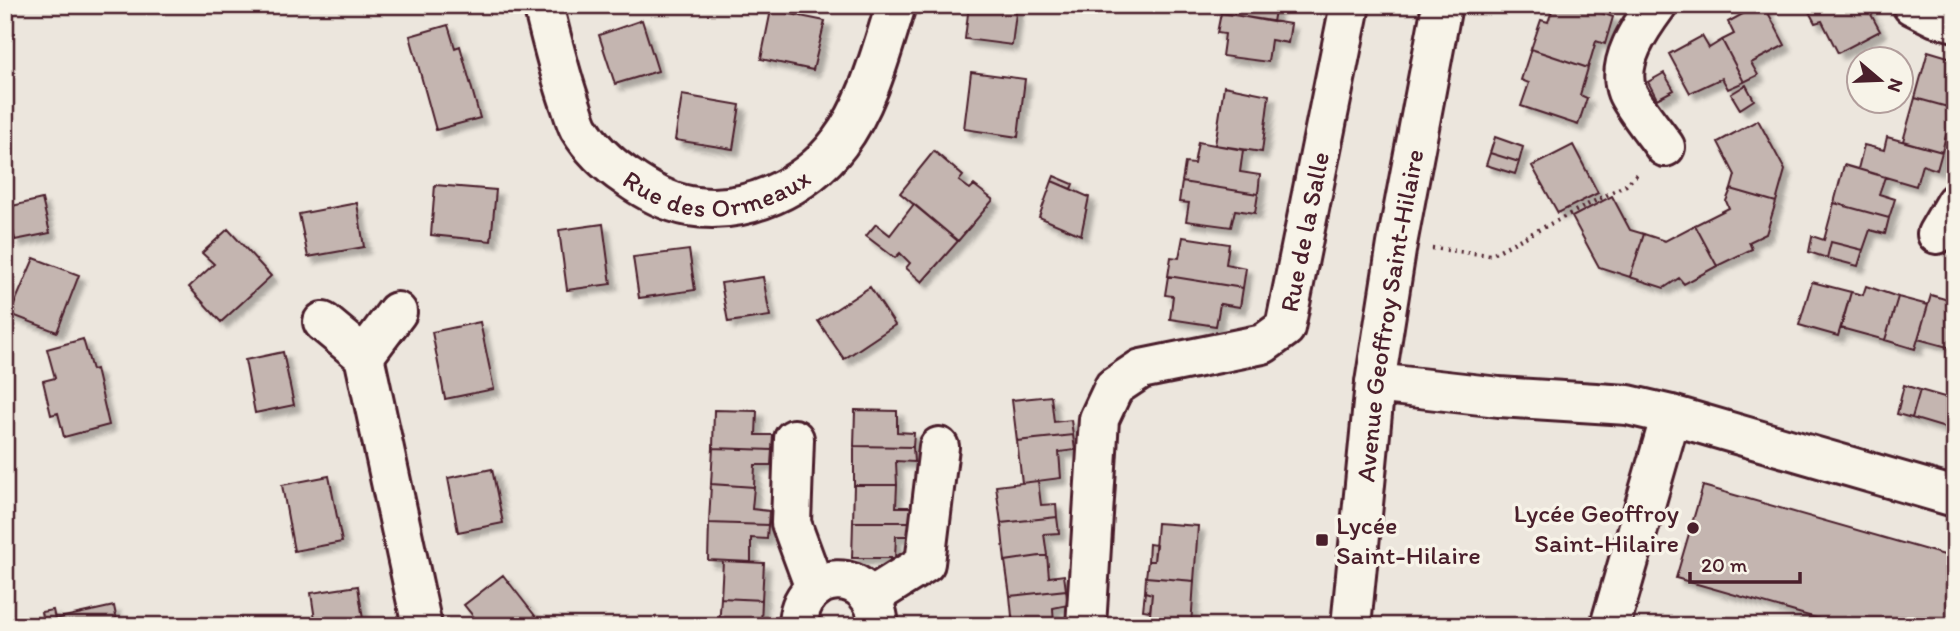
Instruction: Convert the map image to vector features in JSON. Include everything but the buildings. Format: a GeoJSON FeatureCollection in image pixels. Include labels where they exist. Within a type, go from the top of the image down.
{"type":"FeatureCollection","features":[{"type":"Feature","properties":{"kind":"street","name":"Rue des Ormeaux"},"geometry":{"type":"LineString","coordinates":[[543,5],[561,77],[579,128],[608,164],[646,191],[689,206],[733,206],[776,194],[816,169],[840,142],[859,109],[895,5]]}},
{"type":"Feature","properties":{"kind":"street","name":"Rue de la Salle"},"geometry":{"type":"LineString","coordinates":[[1086,626],[1099,419],[1114,387],[1141,369],[1263,344],[1285,328],[1350,5]]}},
{"type":"Feature","properties":{"kind":"street","name":"Avenue Geoffroy Saint-Hilaire"},"geometry":{"type":"LineString","coordinates":[[1351,626],[1375,383],[1397,244],[1442,5]]}},
{"type":"Feature","properties":{"kind":"street"},"geometry":{"type":"LineString","coordinates":[[1657,5],[1635,35],[1626,65],[1627,91],[1665,147]]}},
{"type":"Feature","properties":{"kind":"street"},"geometry":{"type":"LineString","coordinates":[[1912,5],[1936,17],[1955,22]]}},
{"type":"Feature","properties":{"kind":"street"},"geometry":{"type":"LineString","coordinates":[[364,356],[397,312]]}},
{"type":"Feature","properties":{"kind":"street"},"geometry":{"type":"LineString","coordinates":[[323,322],[364,356],[422,626]]}},
{"type":"Feature","properties":{"kind":"street"},"geometry":{"type":"LineString","coordinates":[[1375,383],[1499,397],[1628,405],[1955,497]]}},
{"type":"Feature","properties":{"kind":"street"},"geometry":{"type":"LineString","coordinates":[[1611,626],[1671,415]]}},
{"type":"Feature","properties":{"kind":"street"},"geometry":{"type":"LineString","coordinates":[[794,439],[791,523],[815,587]]}},
{"type":"Feature","properties":{"kind":"street"},"geometry":{"type":"LineString","coordinates":[[797,626],[798,613],[805,597],[825,582],[839,580],[853,583],[875,611],[925,563],[939,447]]}},
{"type":"Feature","properties":{"kind":"path"},"geometry":{"type":"LineString","coordinates":[[1397,244],[1490,255],[1626,184],[1665,147]]}},
{"type":"Feature","properties":{"kind":"place","name":"Lycée Geoffroy Saint-Hilaire"},"geometry":{"type":"Point","coordinates":[1693,528]}},
{"type":"Feature","properties":{"kind":"place","name":"Lycée Saint-Hilaire"},"geometry":{"type":"Point","coordinates":[1322,540]}}]}
